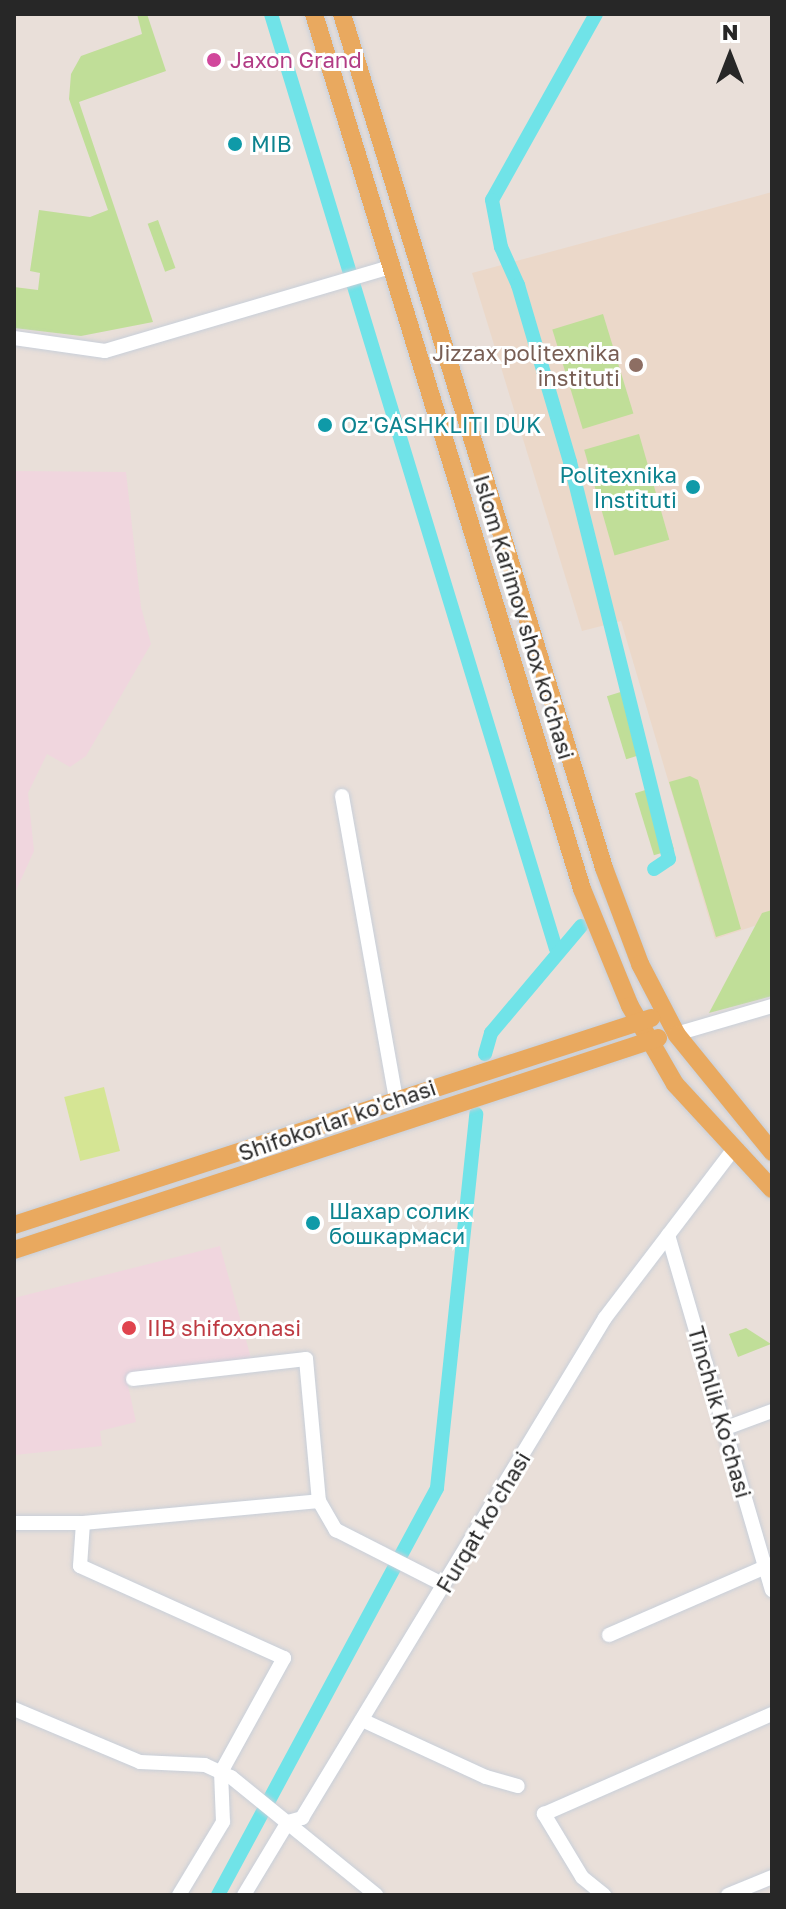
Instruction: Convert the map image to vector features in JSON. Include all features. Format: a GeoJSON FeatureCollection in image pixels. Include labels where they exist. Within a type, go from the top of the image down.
{"type":"FeatureCollection","features":[{"type":"Feature","properties":{"kind":"main road","name":"Islom Karimov shox ko'chasi"},"geometry":{"type":"LineString","coordinates":[[314,14],[569,850],[648,1041],[675,1084],[732,1151],[772,1189]]}},
{"type":"Feature","properties":{"kind":"main road","name":"Islom Karimov shox ko'chasi"},"geometry":{"type":"LineString","coordinates":[[342,14],[604,868],[664,1014],[676,1034],[772,1152]]}},
{"type":"Feature","properties":{"kind":"main road","name":"Shifokorlar ko'chasi"},"geometry":{"type":"LineString","coordinates":[[14,1225],[664,1014]]}},
{"type":"Feature","properties":{"kind":"main road","name":"Shifokorlar ko'chasi"},"geometry":{"type":"LineString","coordinates":[[14,1250],[676,1034]]}},
{"type":"Feature","properties":{"kind":"street"},"geometry":{"type":"LineString","coordinates":[[14,338],[105,351],[393,266]]}},
{"type":"Feature","properties":{"kind":"street"},"geometry":{"type":"LineString","coordinates":[[342,796],[396,1099]]}},
{"type":"Feature","properties":{"kind":"street"},"geometry":{"type":"LineString","coordinates":[[676,1034],[772,1006]]}},
{"type":"Feature","properties":{"kind":"street","name":"Furqat ko'chasi"},"geometry":{"type":"LineString","coordinates":[[244,1895],[288,1822],[302,1818],[605,1318],[732,1151]]}},
{"type":"Feature","properties":{"kind":"street","name":"Tinchlik Ko'chasi"},"geometry":{"type":"LineString","coordinates":[[668,1235],[768,1566],[772,1590]]}},
{"type":"Feature","properties":{"kind":"street"},"geometry":{"type":"LineString","coordinates":[[133,1379],[306,1359],[319,1501],[336,1530],[444,1585]]}},
{"type":"Feature","properties":{"kind":"street"},"geometry":{"type":"LineString","coordinates":[[726,1428],[772,1411]]}},
{"type":"Feature","properties":{"kind":"street"},"geometry":{"type":"LineString","coordinates":[[14,1523],[83,1523],[319,1501]]}},
{"type":"Feature","properties":{"kind":"street"},"geometry":{"type":"LineString","coordinates":[[83,1523],[80,1566],[284,1658],[221,1772],[223,1822],[179,1895]]}},
{"type":"Feature","properties":{"kind":"street"},"geometry":{"type":"LineString","coordinates":[[609,1635],[768,1566]]}},
{"type":"Feature","properties":{"kind":"street"},"geometry":{"type":"LineString","coordinates":[[14,1709],[140,1762],[205,1765],[221,1772],[243,1786],[376,1895]]}},
{"type":"Feature","properties":{"kind":"street"},"geometry":{"type":"LineString","coordinates":[[604,1895],[582,1877],[544,1814],[772,1714]]}},
{"type":"Feature","properties":{"kind":"street"},"geometry":{"type":"LineString","coordinates":[[362,1720],[486,1777],[518,1786]]}},
{"type":"Feature","properties":{"kind":"street"},"geometry":{"type":"LineString","coordinates":[[728,1895],[772,1877]]}},
{"type":"Feature","properties":{"kind":"shaded area","name":"Jizzax politexnika instituti"},"geometry":{"type":"Polygon","coordinates":[[[772,192],[772,920],[715,939],[621,621],[582,631],[472,273],[772,192]]]}},
{"type":"Feature","properties":{"kind":"shaded area"},"geometry":{"type":"Polygon","coordinates":[[[14,471],[126,472],[141,607],[151,644],[86,756],[70,767],[47,754],[28,793],[34,851],[14,895],[14,471]]]}},
{"type":"Feature","properties":{"kind":"shaded area","name":"IIB shifoxonasi"},"geometry":{"type":"Polygon","coordinates":[[[220,1246],[251,1358],[126,1376],[136,1422],[100,1431],[102,1446],[14,1455],[14,1298],[220,1246]]]}},
{"type":"Feature","properties":{"kind":"green space"},"geometry":{"type":"Polygon","coordinates":[[[137,14],[147,14],[166,71],[79,102],[153,322],[81,336],[14,328],[14,287],[38,290],[40,273],[30,271],[39,210],[90,217],[108,210],[69,99],[71,74],[81,56],[142,34],[137,14]]]}},
{"type":"Feature","properties":{"kind":"green space"},"geometry":{"type":"Polygon","coordinates":[[[158,220],[175,268],[165,272],[148,224],[158,220]]]}},
{"type":"Feature","properties":{"kind":"green space"},"geometry":{"type":"Polygon","coordinates":[[[603,314],[633,413],[583,429],[552,329],[603,314]]]}},
{"type":"Feature","properties":{"kind":"green space"},"geometry":{"type":"Polygon","coordinates":[[[639,434],[669,540],[615,555],[584,450],[639,434]]]}},
{"type":"Feature","properties":{"kind":"green space"},"geometry":{"type":"Polygon","coordinates":[[[627,690],[646,753],[626,759],[607,696],[627,690]]]}},
{"type":"Feature","properties":{"kind":"green space"},"geometry":{"type":"Polygon","coordinates":[[[690,776],[698,780],[741,929],[716,937],[669,782],[690,776]]]}},
{"type":"Feature","properties":{"kind":"green space"},"geometry":{"type":"Polygon","coordinates":[[[655,787],[674,849],[654,855],[635,793],[655,787]]]}},
{"type":"Feature","properties":{"kind":"green space"},"geometry":{"type":"Polygon","coordinates":[[[772,910],[772,996],[709,1013],[762,913],[772,910]]]}},
{"type":"Feature","properties":{"kind":"green space"},"geometry":{"type":"Polygon","coordinates":[[[104,1087],[120,1151],[80,1161],[64,1097],[104,1087]]]}},
{"type":"Feature","properties":{"kind":"green space"},"geometry":{"type":"Polygon","coordinates":[[[746,1328],[771,1344],[738,1357],[729,1334],[746,1328]]]}},
{"type":"Feature","properties":{"kind":"waterway"},"geometry":{"type":"LineString","coordinates":[[271,14],[556,949]]}},
{"type":"Feature","properties":{"kind":"waterway"},"geometry":{"type":"LineString","coordinates":[[596,14],[492,200],[501,247],[518,285],[570,462],[669,859],[654,869]]}},
{"type":"Feature","properties":{"kind":"waterway"},"geometry":{"type":"LineString","coordinates":[[485,1054],[491,1033],[581,926]]}},
{"type":"Feature","properties":{"kind":"waterway"},"geometry":{"type":"LineString","coordinates":[[218,1895],[437,1488],[476,1114]]}},
{"type":"Feature","properties":{"kind":"place","name":"Jaxon Grand"},"geometry":{"type":"Point","coordinates":[214,60]}},
{"type":"Feature","properties":{"kind":"place","name":"MIB"},"geometry":{"type":"Point","coordinates":[235,144]}},
{"type":"Feature","properties":{"kind":"place","name":"Jizzax politexnika instituti"},"geometry":{"type":"Point","coordinates":[636,365]}},
{"type":"Feature","properties":{"kind":"place","name":"Oz'GASHKLITI DUK"},"geometry":{"type":"Point","coordinates":[325,425]}},
{"type":"Feature","properties":{"kind":"place","name":"Politexnika Instituti"},"geometry":{"type":"Point","coordinates":[693,487]}},
{"type":"Feature","properties":{"kind":"place","name":"Шахар солик бошкармаси"},"geometry":{"type":"Point","coordinates":[313,1223]}},
{"type":"Feature","properties":{"kind":"place","name":"IIB shifoxonasi"},"geometry":{"type":"Point","coordinates":[129,1328]}}]}
